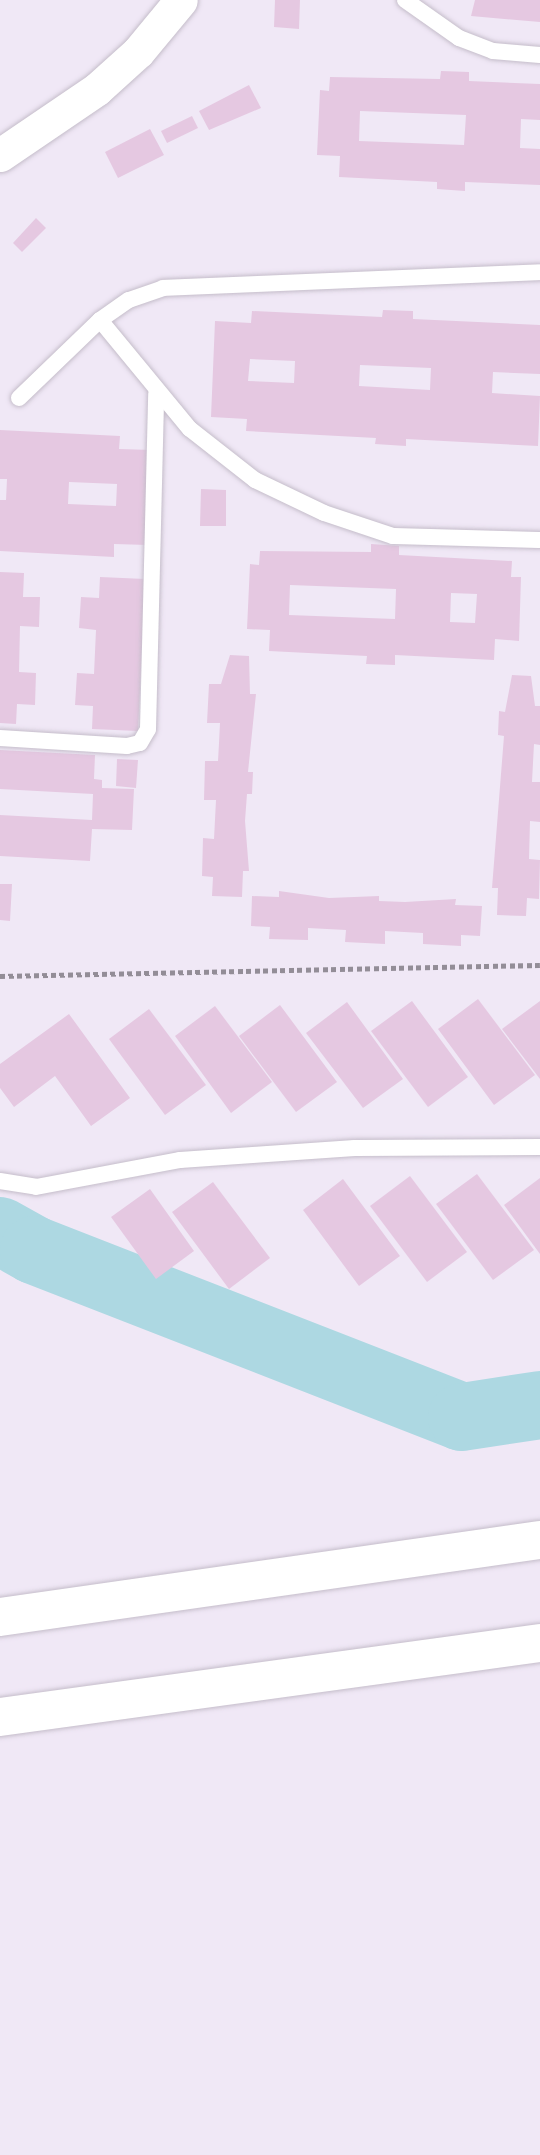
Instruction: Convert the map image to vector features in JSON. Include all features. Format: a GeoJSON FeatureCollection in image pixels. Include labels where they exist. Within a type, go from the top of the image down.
{"type":"FeatureCollection","features":[{"type":"Feature","properties":{"kind":"highway"},"geometry":{"type":"LineString","coordinates":[[0,1617],[540,1540]]}},
{"type":"Feature","properties":{"kind":"highway"},"geometry":{"type":"LineString","coordinates":[[0,1717],[540,1643]]}},
{"type":"Feature","properties":{"kind":"street"},"geometry":{"type":"LineString","coordinates":[[0,155],[97,89],[138,52],[181,0]]}},
{"type":"Feature","properties":{"kind":"lane"},"geometry":{"type":"LineString","coordinates":[[405,0],[459,38],[493,51],[540,55]]}},
{"type":"Feature","properties":{"kind":"lane"},"geometry":{"type":"LineString","coordinates":[[19,398],[100,320],[129,300],[163,288],[540,272]]}},
{"type":"Feature","properties":{"kind":"lane"},"geometry":{"type":"LineString","coordinates":[[100,320],[156,394],[190,429],[255,480],[324,513],[393,536],[540,540]]}},
{"type":"Feature","properties":{"kind":"lane"},"geometry":{"type":"LineString","coordinates":[[0,738],[127,746],[141,743],[148,729],[156,394]]}},
{"type":"Feature","properties":{"kind":"lane"},"geometry":{"type":"LineString","coordinates":[[0,1181],[36,1187],[180,1160],[355,1148],[540,1147]]}},
{"type":"Feature","properties":{"kind":"path"},"geometry":{"type":"LineString","coordinates":[[0,976],[540,965]]}},
{"type":"Feature","properties":{"kind":"building"},"geometry":{"type":"Polygon","coordinates":[[[275,0],[300,0],[299,29],[274,27],[275,0]]]}},
{"type":"Feature","properties":{"kind":"building"},"geometry":{"type":"Polygon","coordinates":[[[475,0],[540,0],[540,22],[471,16],[475,0]]]}},
{"type":"Feature","properties":{"kind":"building"},"geometry":{"type":"Polygon","coordinates":[[[441,71],[469,72],[469,81],[540,84],[540,120],[521,119],[520,148],[540,149],[540,185],[465,182],[465,191],[437,189],[437,182],[339,177],[340,156],[317,155],[320,90],[329,91],[330,77],[440,79],[441,71]],[[360,111],[359,141],[464,145],[466,115],[360,111]]]}},
{"type":"Feature","properties":{"kind":"building"},"geometry":{"type":"Polygon","coordinates":[[[249,85],[261,108],[209,130],[199,111],[249,85]]]}},
{"type":"Feature","properties":{"kind":"building"},"geometry":{"type":"Polygon","coordinates":[[[192,116],[198,128],[167,143],[161,131],[192,116]]]}},
{"type":"Feature","properties":{"kind":"building"},"geometry":{"type":"Polygon","coordinates":[[[150,129],[164,155],[118,178],[105,152],[150,129]]]}},
{"type":"Feature","properties":{"kind":"building"},"geometry":{"type":"Polygon","coordinates":[[[36,218],[46,228],[22,252],[13,243],[36,218]]]}},
{"type":"Feature","properties":{"kind":"building"},"geometry":{"type":"Polygon","coordinates":[[[383,310],[413,311],[413,319],[540,325],[540,374],[493,372],[492,393],[540,396],[538,446],[406,439],[406,446],[375,444],[376,438],[246,431],[247,419],[211,417],[215,321],[251,323],[252,311],[382,317],[383,310]],[[250,359],[248,381],[294,383],[295,361],[250,359]],[[360,365],[359,386],[430,390],[431,368],[360,365]]]}},
{"type":"Feature","properties":{"kind":"building"},"geometry":{"type":"Polygon","coordinates":[[[0,430],[120,436],[119,449],[152,450],[148,545],[114,544],[114,557],[0,551],[0,500],[6,500],[7,479],[0,479],[0,430]],[[69,482],[68,504],[116,506],[117,484],[69,482]]]}},
{"type":"Feature","properties":{"kind":"building"},"geometry":{"type":"Polygon","coordinates":[[[201,489],[226,490],[226,526],[200,526],[201,489]]]}},
{"type":"Feature","properties":{"kind":"building"},"geometry":{"type":"Polygon","coordinates":[[[371,544],[399,546],[399,555],[512,561],[511,577],[521,577],[519,641],[495,639],[494,660],[395,655],[395,665],[366,664],[367,656],[269,651],[270,630],[247,629],[250,564],[259,565],[260,551],[371,552],[371,544]],[[290,585],[289,615],[395,619],[396,589],[290,585]],[[451,593],[450,622],[475,623],[477,594],[451,593]]]}},
{"type":"Feature","properties":{"kind":"building"},"geometry":{"type":"Polygon","coordinates":[[[0,572],[24,573],[23,597],[40,597],[39,627],[20,626],[19,672],[36,673],[35,705],[17,704],[16,724],[0,723],[0,572]]]}},
{"type":"Feature","properties":{"kind":"building"},"geometry":{"type":"Polygon","coordinates":[[[100,577],[145,579],[138,731],[92,729],[93,706],[75,705],[77,673],[94,674],[96,630],[79,628],[81,597],[99,598],[100,577]]]}},
{"type":"Feature","properties":{"kind":"building"},"geometry":{"type":"Polygon","coordinates":[[[230,655],[249,656],[250,694],[256,694],[248,772],[253,772],[252,794],[247,794],[245,821],[249,871],[243,871],[242,897],[212,896],[213,877],[202,876],[203,838],[214,839],[216,800],[204,800],[205,761],[218,761],[220,723],[207,723],[209,684],[221,684],[230,655]]]}},
{"type":"Feature","properties":{"kind":"building"},"geometry":{"type":"Polygon","coordinates":[[[512,675],[531,676],[535,706],[540,706],[540,745],[534,744],[532,782],[540,782],[540,822],[530,821],[529,859],[540,860],[539,899],[527,898],[526,916],[497,915],[498,888],[492,888],[504,736],[498,735],[499,711],[505,712],[512,675]]]}},
{"type":"Feature","properties":{"kind":"building"},"geometry":{"type":"Polygon","coordinates":[[[0,750],[95,755],[94,779],[102,780],[102,788],[134,789],[132,830],[92,829],[90,861],[0,856],[0,815],[92,820],[93,794],[0,789],[0,750]]]}},
{"type":"Feature","properties":{"kind":"building"},"geometry":{"type":"Polygon","coordinates":[[[117,759],[138,760],[136,788],[116,786],[117,759]]]}},
{"type":"Feature","properties":{"kind":"building"},"geometry":{"type":"Polygon","coordinates":[[[0,884],[12,884],[10,921],[0,920],[0,884]]]}},
{"type":"Feature","properties":{"kind":"building"},"geometry":{"type":"Polygon","coordinates":[[[279,891],[329,898],[379,896],[379,901],[456,899],[455,905],[482,906],[480,936],[461,935],[461,946],[423,944],[423,933],[385,931],[385,944],[345,942],[346,930],[308,928],[308,940],[269,939],[270,927],[251,926],[252,896],[279,897],[279,891]]]}},
{"type":"Feature","properties":{"kind":"building"},"geometry":{"type":"Polygon","coordinates":[[[478,999],[535,1075],[494,1105],[438,1029],[478,999]]]}},
{"type":"Feature","properties":{"kind":"building"},"geometry":{"type":"Polygon","coordinates":[[[412,1001],[468,1077],[428,1107],[371,1031],[412,1001]]]}},
{"type":"Feature","properties":{"kind":"building"},"geometry":{"type":"Polygon","coordinates":[[[540,1001],[540,1079],[502,1029],[540,1001]]]}},
{"type":"Feature","properties":{"kind":"building"},"geometry":{"type":"Polygon","coordinates":[[[347,1002],[403,1079],[363,1108],[306,1033],[347,1002]]]}},
{"type":"Feature","properties":{"kind":"building"},"geometry":{"type":"Polygon","coordinates":[[[280,1005],[337,1082],[296,1112],[239,1036],[280,1005]]]}},
{"type":"Feature","properties":{"kind":"building"},"geometry":{"type":"Polygon","coordinates":[[[215,1006],[272,1082],[231,1113],[175,1036],[215,1006]]]}},
{"type":"Feature","properties":{"kind":"building"},"geometry":{"type":"Polygon","coordinates":[[[149,1009],[206,1085],[165,1115],[109,1039],[149,1009]]]}},
{"type":"Feature","properties":{"kind":"building"},"geometry":{"type":"Polygon","coordinates":[[[69,1014],[130,1098],[91,1126],[55,1076],[14,1107],[0,1088],[0,1064],[69,1014]]]}},
{"type":"Feature","properties":{"kind":"building"},"geometry":{"type":"Polygon","coordinates":[[[477,1174],[534,1250],[493,1280],[436,1204],[477,1174]]]}},
{"type":"Feature","properties":{"kind":"building"},"geometry":{"type":"Polygon","coordinates":[[[410,1176],[467,1252],[427,1282],[370,1206],[410,1176]]]}},
{"type":"Feature","properties":{"kind":"building"},"geometry":{"type":"Polygon","coordinates":[[[540,1178],[540,1254],[504,1205],[540,1178]]]}},
{"type":"Feature","properties":{"kind":"building"},"geometry":{"type":"Polygon","coordinates":[[[343,1179],[400,1256],[359,1286],[303,1210],[343,1179]]]}},
{"type":"Feature","properties":{"kind":"building"},"geometry":{"type":"Polygon","coordinates":[[[213,1182],[270,1258],[229,1289],[172,1212],[213,1182]]]}},
{"type":"Feature","properties":{"kind":"building"},"geometry":{"type":"Polygon","coordinates":[[[150,1189],[194,1251],[156,1279],[111,1217],[150,1189]]]}},
{"type":"Feature","properties":{"kind":"waterway"},"geometry":{"type":"LineString","coordinates":[[0,1231],[34,1250],[462,1417],[540,1405]]}}]}
